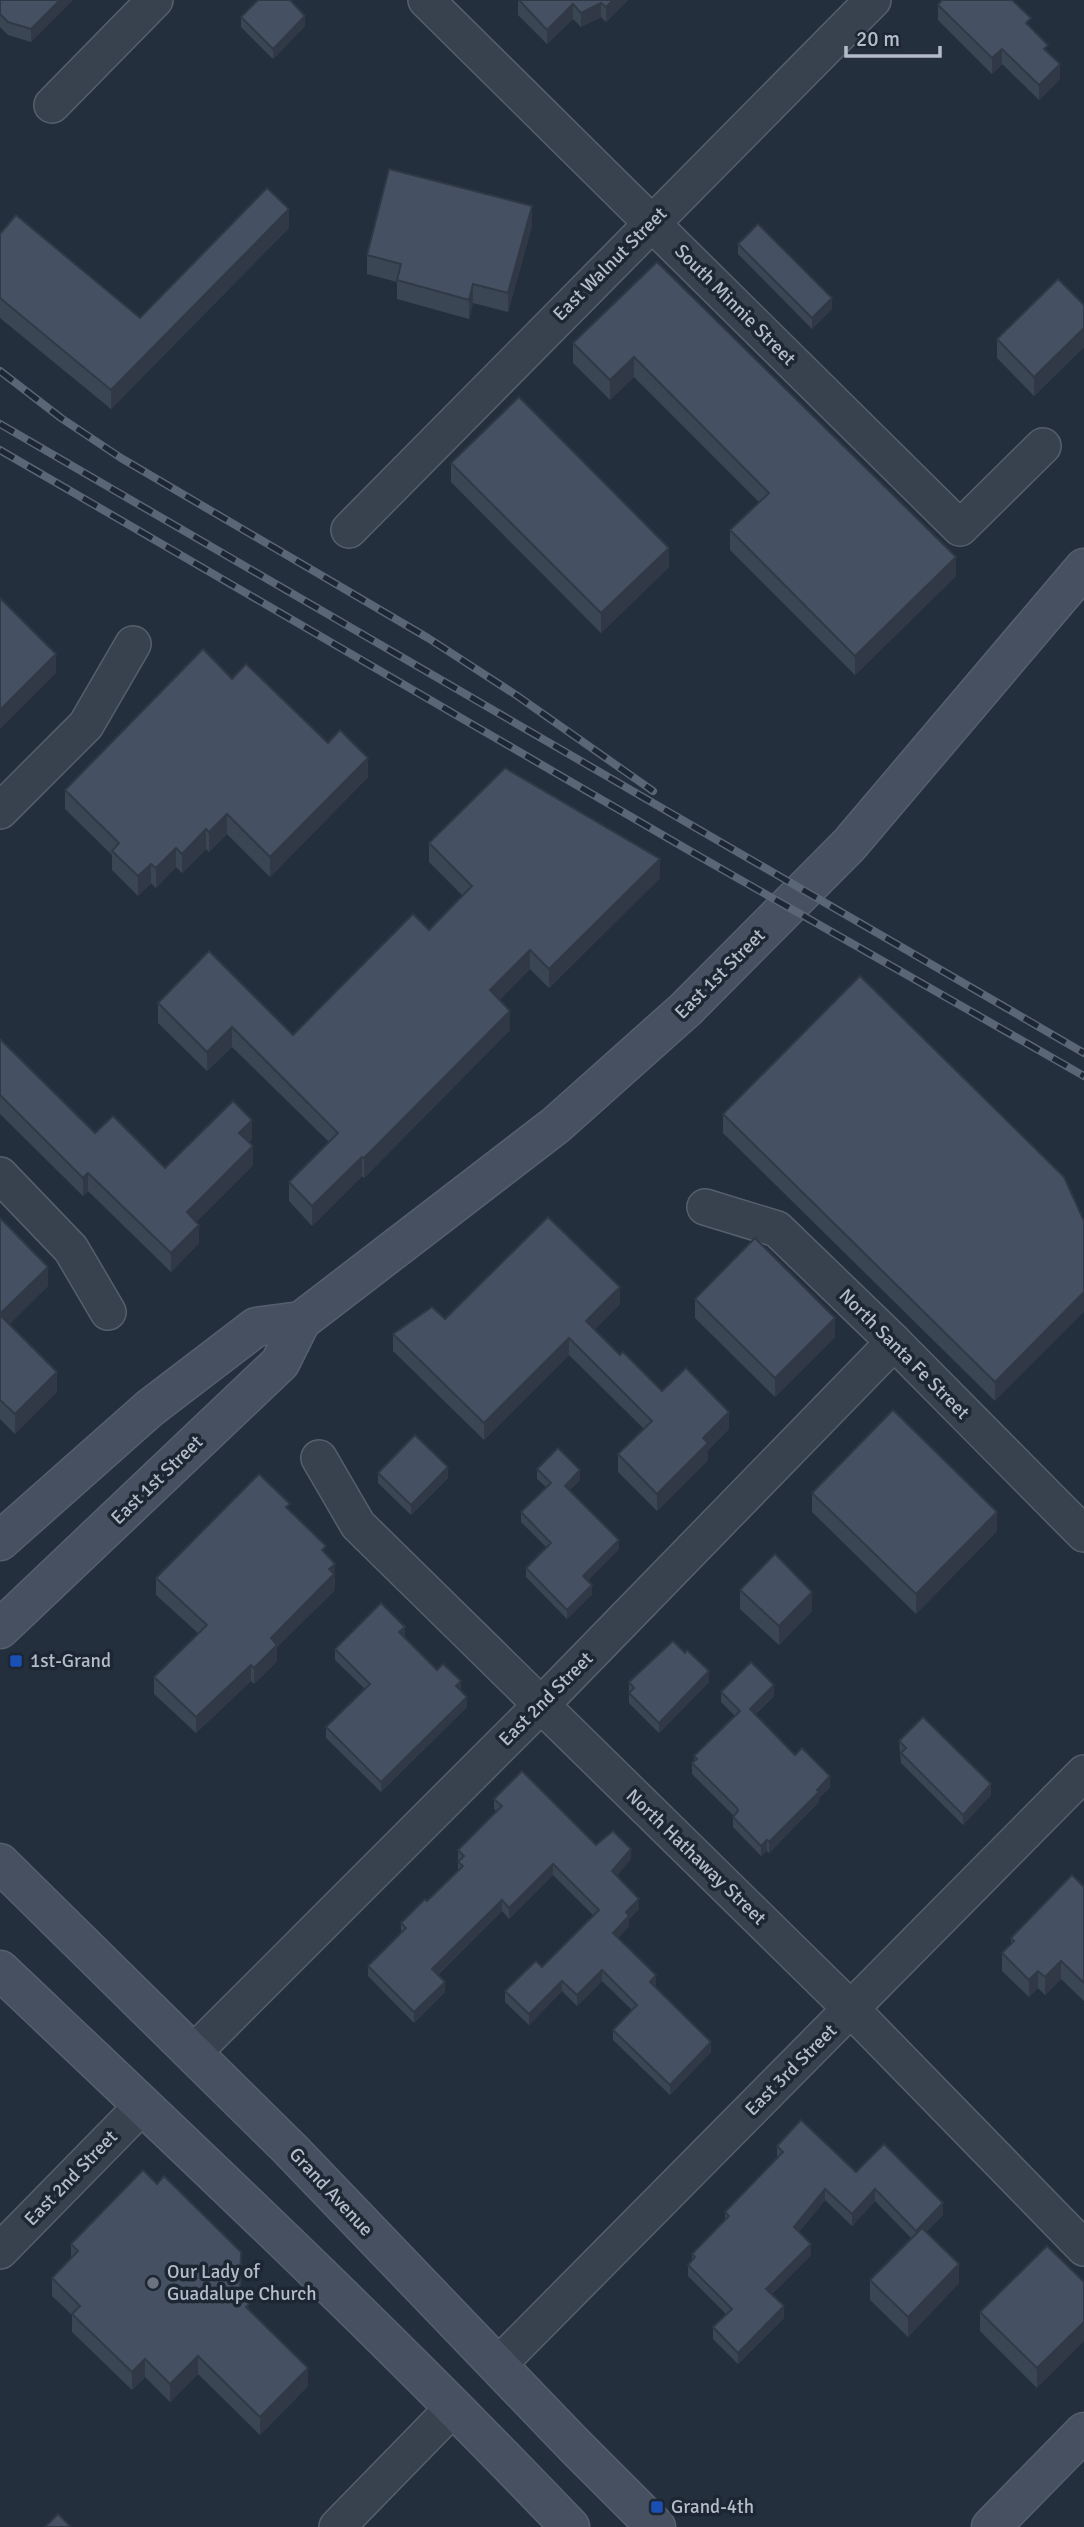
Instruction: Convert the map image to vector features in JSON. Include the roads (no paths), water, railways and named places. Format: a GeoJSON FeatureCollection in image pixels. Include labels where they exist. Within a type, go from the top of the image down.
{"type":"FeatureCollection","features":[{"type":"Feature","properties":{"kind":"main road","name":"East 1st Street"},"geometry":{"type":"LineString","coordinates":[[0,1629],[280,1363],[301,1321],[555,1125],[686,1009],[849,845],[1084,568]]}},
{"type":"Feature","properties":{"kind":"main road"},"geometry":{"type":"LineString","coordinates":[[0,1541],[150,1408],[256,1327],[301,1321]]}},
{"type":"Feature","properties":{"kind":"main road","name":"Grand Avenue"},"geometry":{"type":"LineString","coordinates":[[0,1863],[290,2149],[497,2366],[656,2527]]}},
{"type":"Feature","properties":{"kind":"main road"},"geometry":{"type":"LineString","coordinates":[[0,1970],[454,2407],[570,2527]]}},
{"type":"Feature","properties":{"kind":"main road"},"geometry":{"type":"LineString","coordinates":[[990,2527],[1084,2432]]}},
{"type":"Feature","properties":{"kind":"street"},"geometry":{"type":"LineString","coordinates":[[51,105],[155,0]]}},
{"type":"Feature","properties":{"kind":"street","name":"South Minnie Street"},"geometry":{"type":"LineString","coordinates":[[426,0],[960,528],[1043,446]]}},
{"type":"Feature","properties":{"kind":"street","name":"East Walnut Street"},"geometry":{"type":"LineString","coordinates":[[349,530],[873,0]]}},
{"type":"Feature","properties":{"kind":"street"},"geometry":{"type":"LineString","coordinates":[[0,811],[86,724],[133,643]]}},
{"type":"Feature","properties":{"kind":"street"},"geometry":{"type":"LineString","coordinates":[[0,1175],[71,1248],[108,1312]]}},
{"type":"Feature","properties":{"kind":"street","name":"North Santa Fe Street"},"geometry":{"type":"LineString","coordinates":[[705,1207],[777,1229],[894,1342],[1084,1534]]}},
{"type":"Feature","properties":{"kind":"street","name":"East 2nd Street"},"geometry":{"type":"LineString","coordinates":[[194,2052],[541,1704],[894,1342]]}},
{"type":"Feature","properties":{"kind":"street","name":"North Hathaway Street"},"geometry":{"type":"LineString","coordinates":[[319,1458],[358,1525],[851,2009],[1084,2249]]}},
{"type":"Feature","properties":{"kind":"street","name":"East 3rd Street"},"geometry":{"type":"LineString","coordinates":[[497,2366],[1084,1773]]}},
{"type":"Feature","properties":{"kind":"street","name":"East 2nd Street"},"geometry":{"type":"LineString","coordinates":[[0,2251],[143,2105]]}},
{"type":"Feature","properties":{"kind":"street"},"geometry":{"type":"LineString","coordinates":[[337,2527],[454,2407]]}},
{"type":"Feature","properties":{"kind":"railway"},"geometry":{"type":"LineString","coordinates":[[0,371],[61,418],[121,458],[428,638],[516,695],[653,791]]}},
{"type":"Feature","properties":{"kind":"railway"},"geometry":{"type":"LineString","coordinates":[[0,424],[1084,1053]]}},
{"type":"Feature","properties":{"kind":"railway"},"geometry":{"type":"LineString","coordinates":[[0,450],[690,851],[1084,1076]]}},
{"type":"Feature","properties":{"kind":"place","name":"1st-Grand"},"geometry":{"type":"Point","coordinates":[16,1661]}},
{"type":"Feature","properties":{"kind":"place","name":"Our Lady of Guadalupe Church"},"geometry":{"type":"Point","coordinates":[153,2283]}},
{"type":"Feature","properties":{"kind":"place","name":"Grand-4th"},"geometry":{"type":"Point","coordinates":[657,2507]}}]}
